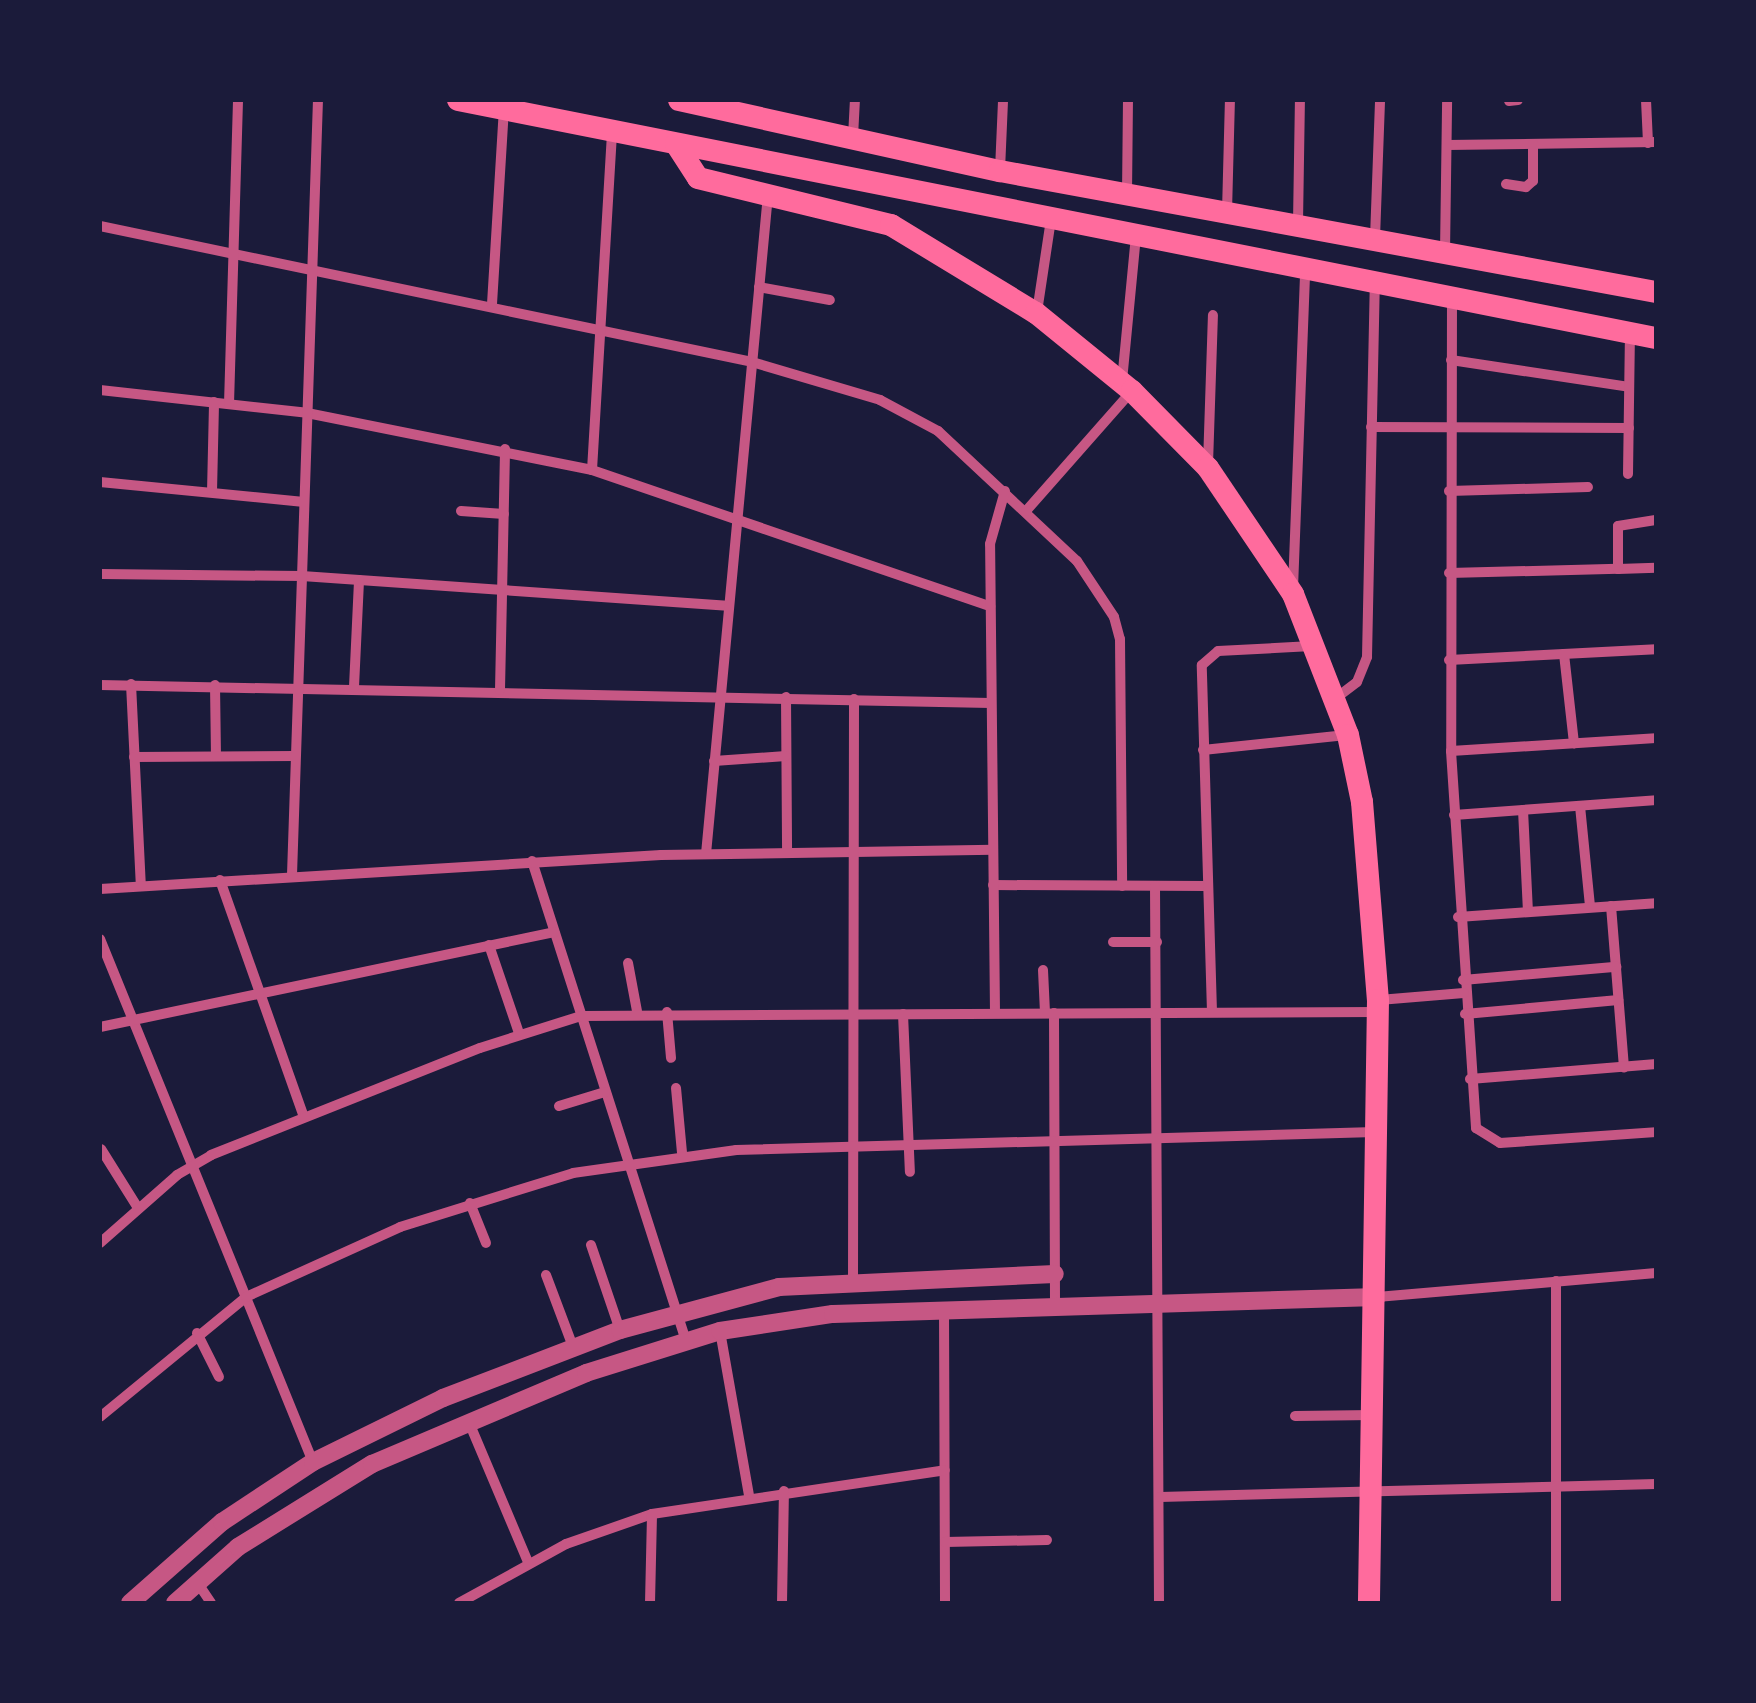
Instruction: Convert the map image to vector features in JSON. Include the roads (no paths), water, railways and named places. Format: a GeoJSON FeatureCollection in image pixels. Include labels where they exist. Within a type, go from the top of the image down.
{"type":"FeatureCollection","features":[{"type":"Feature","properties":{"kind":"main road"},"geometry":{"type":"LineString","coordinates":[[458,100],[512,107],[676,144],[1656,338]]}},
{"type":"Feature","properties":{"kind":"main road"},"geometry":{"type":"LineString","coordinates":[[678,100],[759,109],[854,138],[1000,171],[1656,292]]}},
{"type":"Feature","properties":{"kind":"main road"},"geometry":{"type":"LineString","coordinates":[[676,144],[698,178],[891,225],[1036,313],[1127,387],[1208,468],[1292,594],[1336,698],[1362,802],[1378,1006],[1380,1132],[1369,1603]]}},
{"type":"Feature","properties":{"kind":"main road"},"geometry":{"type":"LineString","coordinates":[[891,225],[900,189]]}},
{"type":"Feature","properties":{"kind":"main road"},"geometry":{"type":"LineString","coordinates":[[1486,303],[1492,261]]}},
{"type":"Feature","properties":{"kind":"main road"},"geometry":{"type":"LineString","coordinates":[[1533,312],[1541,270]]}},
{"type":"Feature","properties":{"kind":"street"},"geometry":{"type":"LineString","coordinates":[[229,404],[238,100]]}},
{"type":"Feature","properties":{"kind":"street"},"geometry":{"type":"LineString","coordinates":[[292,875],[318,100]]}},
{"type":"Feature","properties":{"kind":"street"},"geometry":{"type":"LineString","coordinates":[[854,138],[855,100]]}},
{"type":"Feature","properties":{"kind":"street"},"geometry":{"type":"LineString","coordinates":[[1000,171],[1003,100]]}},
{"type":"Feature","properties":{"kind":"street"},"geometry":{"type":"LineString","coordinates":[[1127,194],[1128,100]]}},
{"type":"Feature","properties":{"kind":"street"},"geometry":{"type":"LineString","coordinates":[[1227,213],[1230,100]]}},
{"type":"Feature","properties":{"kind":"street"},"geometry":{"type":"LineString","coordinates":[[1298,223],[1300,100]]}},
{"type":"Feature","properties":{"kind":"street"},"geometry":{"type":"LineString","coordinates":[[1375,239],[1380,100]]}},
{"type":"Feature","properties":{"kind":"street"},"geometry":{"type":"LineString","coordinates":[[1445,252],[1447,100]]}},
{"type":"Feature","properties":{"kind":"street"},"geometry":{"type":"LineString","coordinates":[[1509,100],[1518,100]]}},
{"type":"Feature","properties":{"kind":"street"},"geometry":{"type":"LineString","coordinates":[[1447,144],[1652,142],[1646,100]]}},
{"type":"Feature","properties":{"kind":"street"},"geometry":{"type":"LineString","coordinates":[[492,304],[512,107]]}},
{"type":"Feature","properties":{"kind":"street"},"geometry":{"type":"LineString","coordinates":[[592,470],[612,131]]}},
{"type":"Feature","properties":{"kind":"street"},"geometry":{"type":"LineString","coordinates":[[1506,184],[1526,188],[1533,181],[1533,144]]}},
{"type":"Feature","properties":{"kind":"street"},"geometry":{"type":"LineString","coordinates":[[706,854],[768,194]]}},
{"type":"Feature","properties":{"kind":"street"},"geometry":{"type":"LineString","coordinates":[[1036,313],[1051,219]]}},
{"type":"Feature","properties":{"kind":"street"},"geometry":{"type":"LineString","coordinates":[[100,226],[600,326],[752,362],[910,413],[1005,491],[1093,578],[1117,628],[1122,886]]}},
{"type":"Feature","properties":{"kind":"street"},"geometry":{"type":"LineString","coordinates":[[1026,511],[1127,387],[1136,235]]}},
{"type":"Feature","properties":{"kind":"street"},"geometry":{"type":"LineString","coordinates":[[1292,594],[1306,267]]}},
{"type":"Feature","properties":{"kind":"street"},"geometry":{"type":"LineString","coordinates":[[1336,698],[1357,682],[1367,658],[1375,281]]}},
{"type":"Feature","properties":{"kind":"street"},"geometry":{"type":"LineString","coordinates":[[759,287],[830,300]]}},
{"type":"Feature","properties":{"kind":"street"},"geometry":{"type":"LineString","coordinates":[[1452,296],[1448,660],[1458,917],[1474,1120],[1480,1134],[1500,1143],[1656,1132]]}},
{"type":"Feature","properties":{"kind":"street"},"geometry":{"type":"LineString","coordinates":[[1208,468],[1214,315]]}},
{"type":"Feature","properties":{"kind":"street"},"geometry":{"type":"LineString","coordinates":[[1628,474],[1630,331]]}},
{"type":"Feature","properties":{"kind":"street"},"geometry":{"type":"LineString","coordinates":[[1451,360],[1629,387]]}},
{"type":"Feature","properties":{"kind":"street"},"geometry":{"type":"LineString","coordinates":[[100,390],[307,412],[505,449],[592,470],[990,606]]}},
{"type":"Feature","properties":{"kind":"street"},"geometry":{"type":"LineString","coordinates":[[212,492],[214,402]]}},
{"type":"Feature","properties":{"kind":"street"},"geometry":{"type":"LineString","coordinates":[[1371,427],[1629,428]]}},
{"type":"Feature","properties":{"kind":"street"},"geometry":{"type":"LineString","coordinates":[[500,690],[505,449]]}},
{"type":"Feature","properties":{"kind":"street"},"geometry":{"type":"LineString","coordinates":[[100,482],[304,502]]}},
{"type":"Feature","properties":{"kind":"street"},"geometry":{"type":"LineString","coordinates":[[1449,491],[1588,487]]}},
{"type":"Feature","properties":{"kind":"street"},"geometry":{"type":"LineString","coordinates":[[995,1013],[990,544],[1005,491]]}},
{"type":"Feature","properties":{"kind":"street"},"geometry":{"type":"LineString","coordinates":[[462,512],[504,514]]}},
{"type":"Feature","properties":{"kind":"street"},"geometry":{"type":"LineString","coordinates":[[1618,569],[1618,526],[1656,520]]}},
{"type":"Feature","properties":{"kind":"street"},"geometry":{"type":"LineString","coordinates":[[1449,573],[1656,568]]}},
{"type":"Feature","properties":{"kind":"street"},"geometry":{"type":"LineString","coordinates":[[100,574],[302,576],[727,606]]}},
{"type":"Feature","properties":{"kind":"street"},"geometry":{"type":"LineString","coordinates":[[354,686],[359,580]]}},
{"type":"Feature","properties":{"kind":"street"},"geometry":{"type":"LineString","coordinates":[[1212,1012],[1200,672],[1206,659],[1226,650],[1316,645]]}},
{"type":"Feature","properties":{"kind":"street"},"geometry":{"type":"LineString","coordinates":[[1448,660],[1656,648]]}},
{"type":"Feature","properties":{"kind":"street"},"geometry":{"type":"LineString","coordinates":[[1564,654],[1574,743]]}},
{"type":"Feature","properties":{"kind":"street"},"geometry":{"type":"LineString","coordinates":[[100,684],[354,686],[991,703]]}},
{"type":"Feature","properties":{"kind":"street"},"geometry":{"type":"LineString","coordinates":[[131,684],[140,886]]}},
{"type":"Feature","properties":{"kind":"street"},"geometry":{"type":"LineString","coordinates":[[215,685],[216,756]]}},
{"type":"Feature","properties":{"kind":"street"},"geometry":{"type":"LineString","coordinates":[[786,698],[787,853]]}},
{"type":"Feature","properties":{"kind":"street"},"geometry":{"type":"LineString","coordinates":[[854,699],[850,1146],[862,1281],[871,1312]]}},
{"type":"Feature","properties":{"kind":"street"},"geometry":{"type":"LineString","coordinates":[[1203,750],[1348,735]]}},
{"type":"Feature","properties":{"kind":"street"},"geometry":{"type":"LineString","coordinates":[[1451,751],[1656,738]]}},
{"type":"Feature","properties":{"kind":"street"},"geometry":{"type":"LineString","coordinates":[[134,757],[295,756]]}},
{"type":"Feature","properties":{"kind":"street"},"geometry":{"type":"LineString","coordinates":[[714,760],[786,756]]}},
{"type":"Feature","properties":{"kind":"street"},"geometry":{"type":"LineString","coordinates":[[1454,815],[1656,800]]}},
{"type":"Feature","properties":{"kind":"street"},"geometry":{"type":"LineString","coordinates":[[1580,806],[1590,908]]}},
{"type":"Feature","properties":{"kind":"street"},"geometry":{"type":"LineString","coordinates":[[1523,810],[1528,912]]}},
{"type":"Feature","properties":{"kind":"street"},"geometry":{"type":"LineString","coordinates":[[100,889],[532,861],[993,850]]}},
{"type":"Feature","properties":{"kind":"street"},"geometry":{"type":"LineString","coordinates":[[532,861],[686,1340]]}},
{"type":"Feature","properties":{"kind":"street"},"geometry":{"type":"LineString","coordinates":[[220,880],[304,1118]]}},
{"type":"Feature","properties":{"kind":"street"},"geometry":{"type":"LineString","coordinates":[[993,886],[1206,886]]}},
{"type":"Feature","properties":{"kind":"street"},"geometry":{"type":"LineString","coordinates":[[1156,886],[1160,1603]]}},
{"type":"Feature","properties":{"kind":"street"},"geometry":{"type":"LineString","coordinates":[[1458,917],[1656,903]]}},
{"type":"Feature","properties":{"kind":"street"},"geometry":{"type":"LineString","coordinates":[[1611,906],[1624,1067]]}},
{"type":"Feature","properties":{"kind":"street"},"geometry":{"type":"LineString","coordinates":[[100,1027],[554,932]]}},
{"type":"Feature","properties":{"kind":"street"},"geometry":{"type":"LineString","coordinates":[[100,939],[313,1462]]}},
{"type":"Feature","properties":{"kind":"street"},"geometry":{"type":"LineString","coordinates":[[1113,942],[1156,942]]}},
{"type":"Feature","properties":{"kind":"street"},"geometry":{"type":"LineString","coordinates":[[488,945],[519,1033]]}},
{"type":"Feature","properties":{"kind":"street"},"geometry":{"type":"LineString","coordinates":[[628,963],[637,1011]]}},
{"type":"Feature","properties":{"kind":"street"},"geometry":{"type":"LineString","coordinates":[[1463,980],[1616,967]]}},
{"type":"Feature","properties":{"kind":"street"},"geometry":{"type":"LineString","coordinates":[[1043,970],[1050,1013],[1055,1304]]}},
{"type":"Feature","properties":{"kind":"street"},"geometry":{"type":"LineString","coordinates":[[100,1243],[192,1164],[519,1033],[581,1016],[637,1011],[1212,1012],[1378,1006],[1464,993]]}},
{"type":"Feature","properties":{"kind":"street"},"geometry":{"type":"LineString","coordinates":[[1466,1014],[1618,1000]]}},
{"type":"Feature","properties":{"kind":"street"},"geometry":{"type":"LineString","coordinates":[[667,1012],[671,1058]]}},
{"type":"Feature","properties":{"kind":"street"},"geometry":{"type":"LineString","coordinates":[[903,1014],[910,1172]]}},
{"type":"Feature","properties":{"kind":"street"},"geometry":{"type":"LineString","coordinates":[[1470,1079],[1656,1064]]}},
{"type":"Feature","properties":{"kind":"street"},"geometry":{"type":"LineString","coordinates":[[676,1088],[682,1153]]}},
{"type":"Feature","properties":{"kind":"street"},"geometry":{"type":"LineString","coordinates":[[559,1106],[605,1092]]}},
{"type":"Feature","properties":{"kind":"street"},"geometry":{"type":"LineString","coordinates":[[100,1417],[196,1333],[246,1297],[348,1248],[470,1203],[627,1162],[682,1153],[850,1146],[1380,1132]]}},
{"type":"Feature","properties":{"kind":"street"},"geometry":{"type":"LineString","coordinates":[[101,1149],[138,1208]]}},
{"type":"Feature","properties":{"kind":"street"},"geometry":{"type":"LineString","coordinates":[[470,1203],[486,1242]]}},
{"type":"Feature","properties":{"kind":"street"},"geometry":{"type":"LineString","coordinates":[[591,1245],[620,1330]]}},
{"type":"Feature","properties":{"kind":"street"},"geometry":{"type":"LineString","coordinates":[[174,1603],[196,1582],[326,1490],[468,1419],[686,1340],[720,1332],[871,1312],[1377,1297],[1656,1272]]}},
{"type":"Feature","properties":{"kind":"street"},"geometry":{"type":"LineString","coordinates":[[130,1603],[222,1522],[313,1462],[442,1398],[620,1330],[760,1290],[862,1281],[1055,1274]]}},
{"type":"Feature","properties":{"kind":"street"},"geometry":{"type":"LineString","coordinates":[[546,1275],[573,1347]]}},
{"type":"Feature","properties":{"kind":"street"},"geometry":{"type":"LineString","coordinates":[[1556,1281],[1556,1603]]}},
{"type":"Feature","properties":{"kind":"street"},"geometry":{"type":"LineString","coordinates":[[944,1309],[945,1603]]}},
{"type":"Feature","properties":{"kind":"street"},"geometry":{"type":"LineString","coordinates":[[720,1332],[749,1495]]}},
{"type":"Feature","properties":{"kind":"street"},"geometry":{"type":"LineString","coordinates":[[196,1333],[219,1377]]}},
{"type":"Feature","properties":{"kind":"street"},"geometry":{"type":"LineString","coordinates":[[1295,1416],[1374,1415]]}},
{"type":"Feature","properties":{"kind":"street"},"geometry":{"type":"LineString","coordinates":[[468,1419],[528,1562]]}},
{"type":"Feature","properties":{"kind":"street"},"geometry":{"type":"LineString","coordinates":[[460,1603],[528,1562],[652,1514],[749,1495],[944,1470]]}},
{"type":"Feature","properties":{"kind":"street"},"geometry":{"type":"LineString","coordinates":[[1160,1497],[1656,1484]]}},
{"type":"Feature","properties":{"kind":"street"},"geometry":{"type":"LineString","coordinates":[[782,1603],[784,1491]]}},
{"type":"Feature","properties":{"kind":"street"},"geometry":{"type":"LineString","coordinates":[[650,1603],[652,1514]]}},
{"type":"Feature","properties":{"kind":"street"},"geometry":{"type":"LineString","coordinates":[[945,1542],[1047,1540]]}},
{"type":"Feature","properties":{"kind":"street"},"geometry":{"type":"LineString","coordinates":[[196,1582],[211,1603]]}}]}
